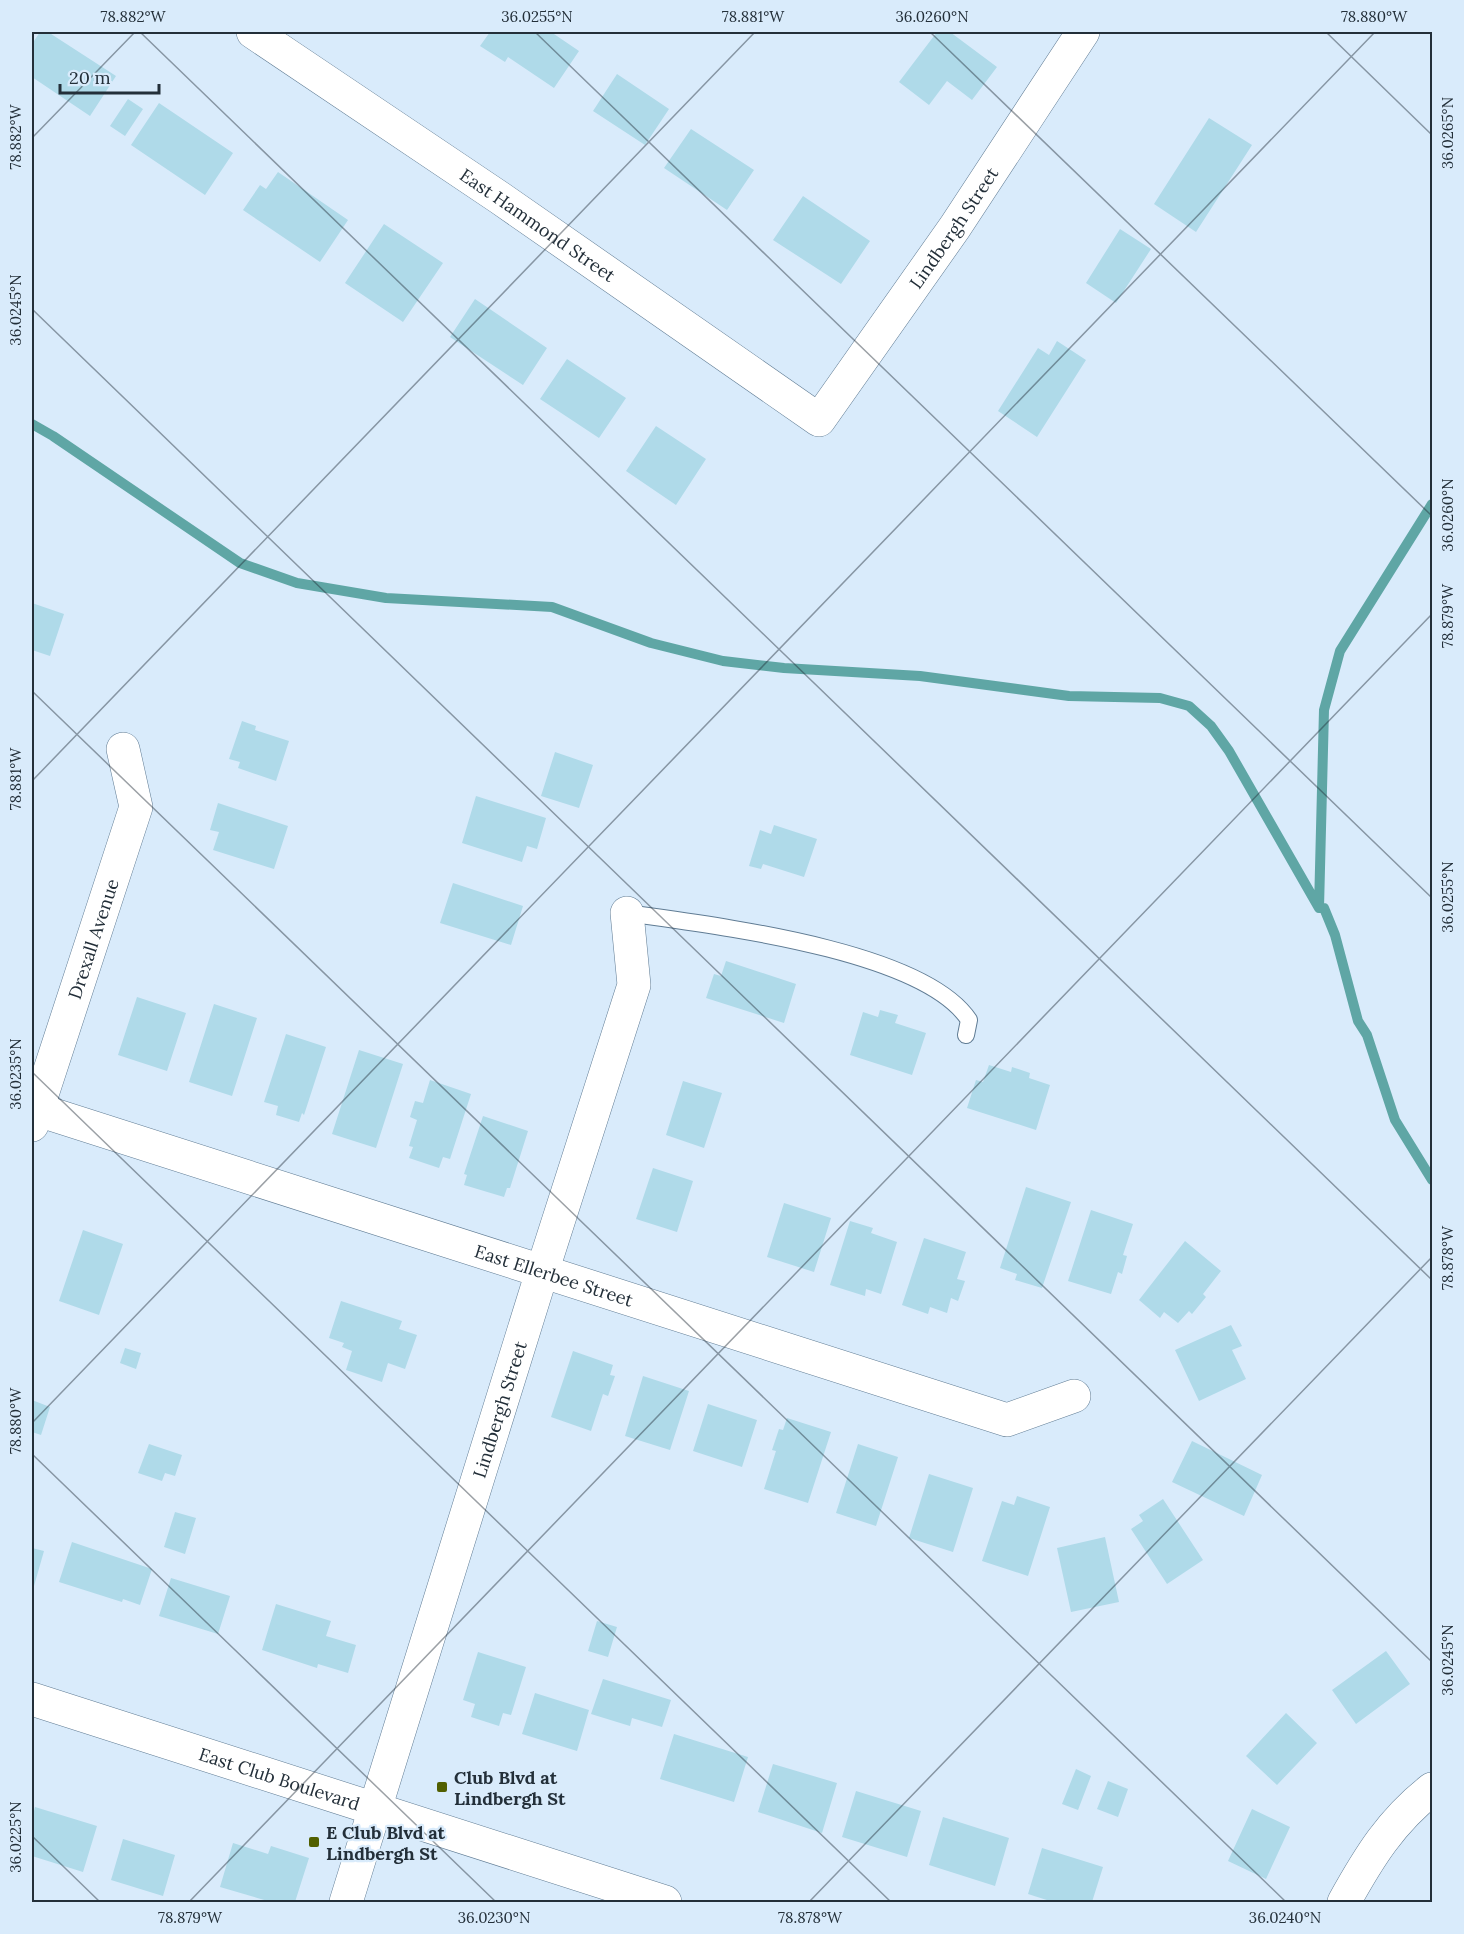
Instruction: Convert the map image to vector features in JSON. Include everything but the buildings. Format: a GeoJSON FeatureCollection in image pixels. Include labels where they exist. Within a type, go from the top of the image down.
{"type":"FeatureCollection","features":[{"type":"Feature","properties":{"kind":"street","name":"East Hammond Street"},"geometry":{"type":"LineString","coordinates":[[253,32],[500,198],[819,420]]}},
{"type":"Feature","properties":{"kind":"street","name":"Lindbergh Street"},"geometry":{"type":"LineString","coordinates":[[819,420],[955,227],[1083,32]]}},
{"type":"Feature","properties":{"kind":"street","name":"Drexall Avenue"},"geometry":{"type":"LineString","coordinates":[[33,1114],[136,807],[123,749]]}},
{"type":"Feature","properties":{"kind":"street","name":"Lindbergh Street"},"geometry":{"type":"LineString","coordinates":[[346,1902],[634,985],[627,913]]}},
{"type":"Feature","properties":{"kind":"street","name":"East Ellerbee Street"},"geometry":{"type":"LineString","coordinates":[[33,1114],[542,1272],[1007,1420],[1074,1396]]}},
{"type":"Feature","properties":{"kind":"street","name":"East Club Boulevard"},"geometry":{"type":"LineString","coordinates":[[32,1699],[665,1902]]}},
{"type":"Feature","properties":{"kind":"street"},"geometry":{"type":"LineString","coordinates":[[1344,1902],[1382,1839],[1398,1820],[1432,1789]]}},
{"type":"Feature","properties":{"kind":"lane"},"geometry":{"type":"LineString","coordinates":[[627,913],[752,931],[856,956],[927,984],[961,1008],[969,1020],[966,1035]]}},
{"type":"Feature","properties":{"kind":"waterway"},"geometry":{"type":"LineString","coordinates":[[32,424],[240,563],[297,583],[386,598],[552,607],[651,643],[723,661],[784,668],[920,676],[1069,696],[1160,698],[1189,706],[1211,726],[1229,751],[1319,908]]}},
{"type":"Feature","properties":{"kind":"waterway"},"geometry":{"type":"LineString","coordinates":[[1432,504],[1340,651],[1324,710],[1319,908],[1324,908],[1335,935],[1358,1021],[1367,1035],[1395,1120],[1432,1180]]}},
{"type":"Feature","properties":{"kind":"place","name":"Club Blvd at Lindbergh St"},"geometry":{"type":"Point","coordinates":[442,1787]}},
{"type":"Feature","properties":{"kind":"place","name":"E Club Blvd at Lindbergh St"},"geometry":{"type":"Point","coordinates":[314,1842]}}]}
